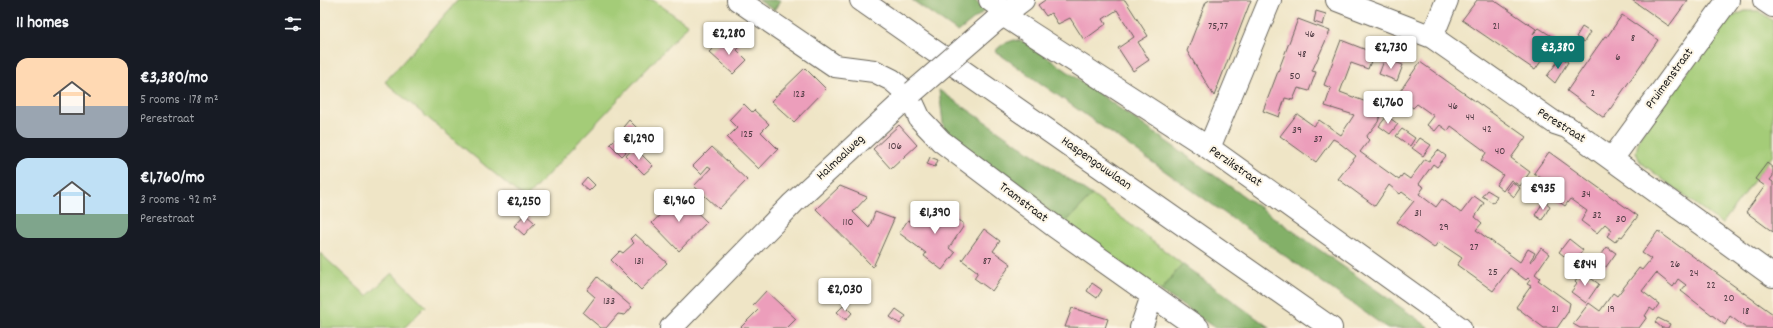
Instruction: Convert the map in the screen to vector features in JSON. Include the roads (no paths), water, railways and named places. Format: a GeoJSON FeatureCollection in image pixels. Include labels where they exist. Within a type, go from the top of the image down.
{"type":"FeatureCollection","features":[{"type":"Feature","properties":{"kind":"street"},"geometry":{"type":"LineString","coordinates":[[738,0],[835,66],[874,71],[886,75],[911,94]]}},
{"type":"Feature","properties":{"kind":"street","name":"Haspengouwlaan"},"geometry":{"type":"LineString","coordinates":[[861,0],[1331,328]]}},
{"type":"Feature","properties":{"kind":"street"},"geometry":{"type":"LineString","coordinates":[[1209,148],[1270,0]]}},
{"type":"Feature","properties":{"kind":"street","name":"Perestraat"},"geometry":{"type":"LineString","coordinates":[[1337,0],[1432,37],[1555,123],[1567,127],[1773,276]]}},
{"type":"Feature","properties":{"kind":"street"},"geometry":{"type":"LineString","coordinates":[[1432,37],[1447,0]]}},
{"type":"Feature","properties":{"kind":"street","name":"Pruimenstraat"},"geometry":{"type":"LineString","coordinates":[[1612,159],[1728,0]]}},
{"type":"Feature","properties":{"kind":"street"},"geometry":{"type":"LineString","coordinates":[[1764,0],[1773,6]]}},
{"type":"Feature","properties":{"kind":"street","name":"Halmaalweg"},"geometry":{"type":"LineString","coordinates":[[672,328],[793,203],[1003,10]]}},
{"type":"Feature","properties":{"kind":"street","name":"Perzikstraat"},"geometry":{"type":"LineString","coordinates":[[1003,10],[1209,148],[1460,328]]}},
{"type":"Feature","properties":{"kind":"street","name":"Tramstraat"},"geometry":{"type":"LineString","coordinates":[[911,94],[920,120],[941,141],[1054,226],[1198,328]]}},
{"type":"Feature","properties":{"kind":"street"},"geometry":{"type":"LineString","coordinates":[[1141,328],[1152,296]]}}]}
